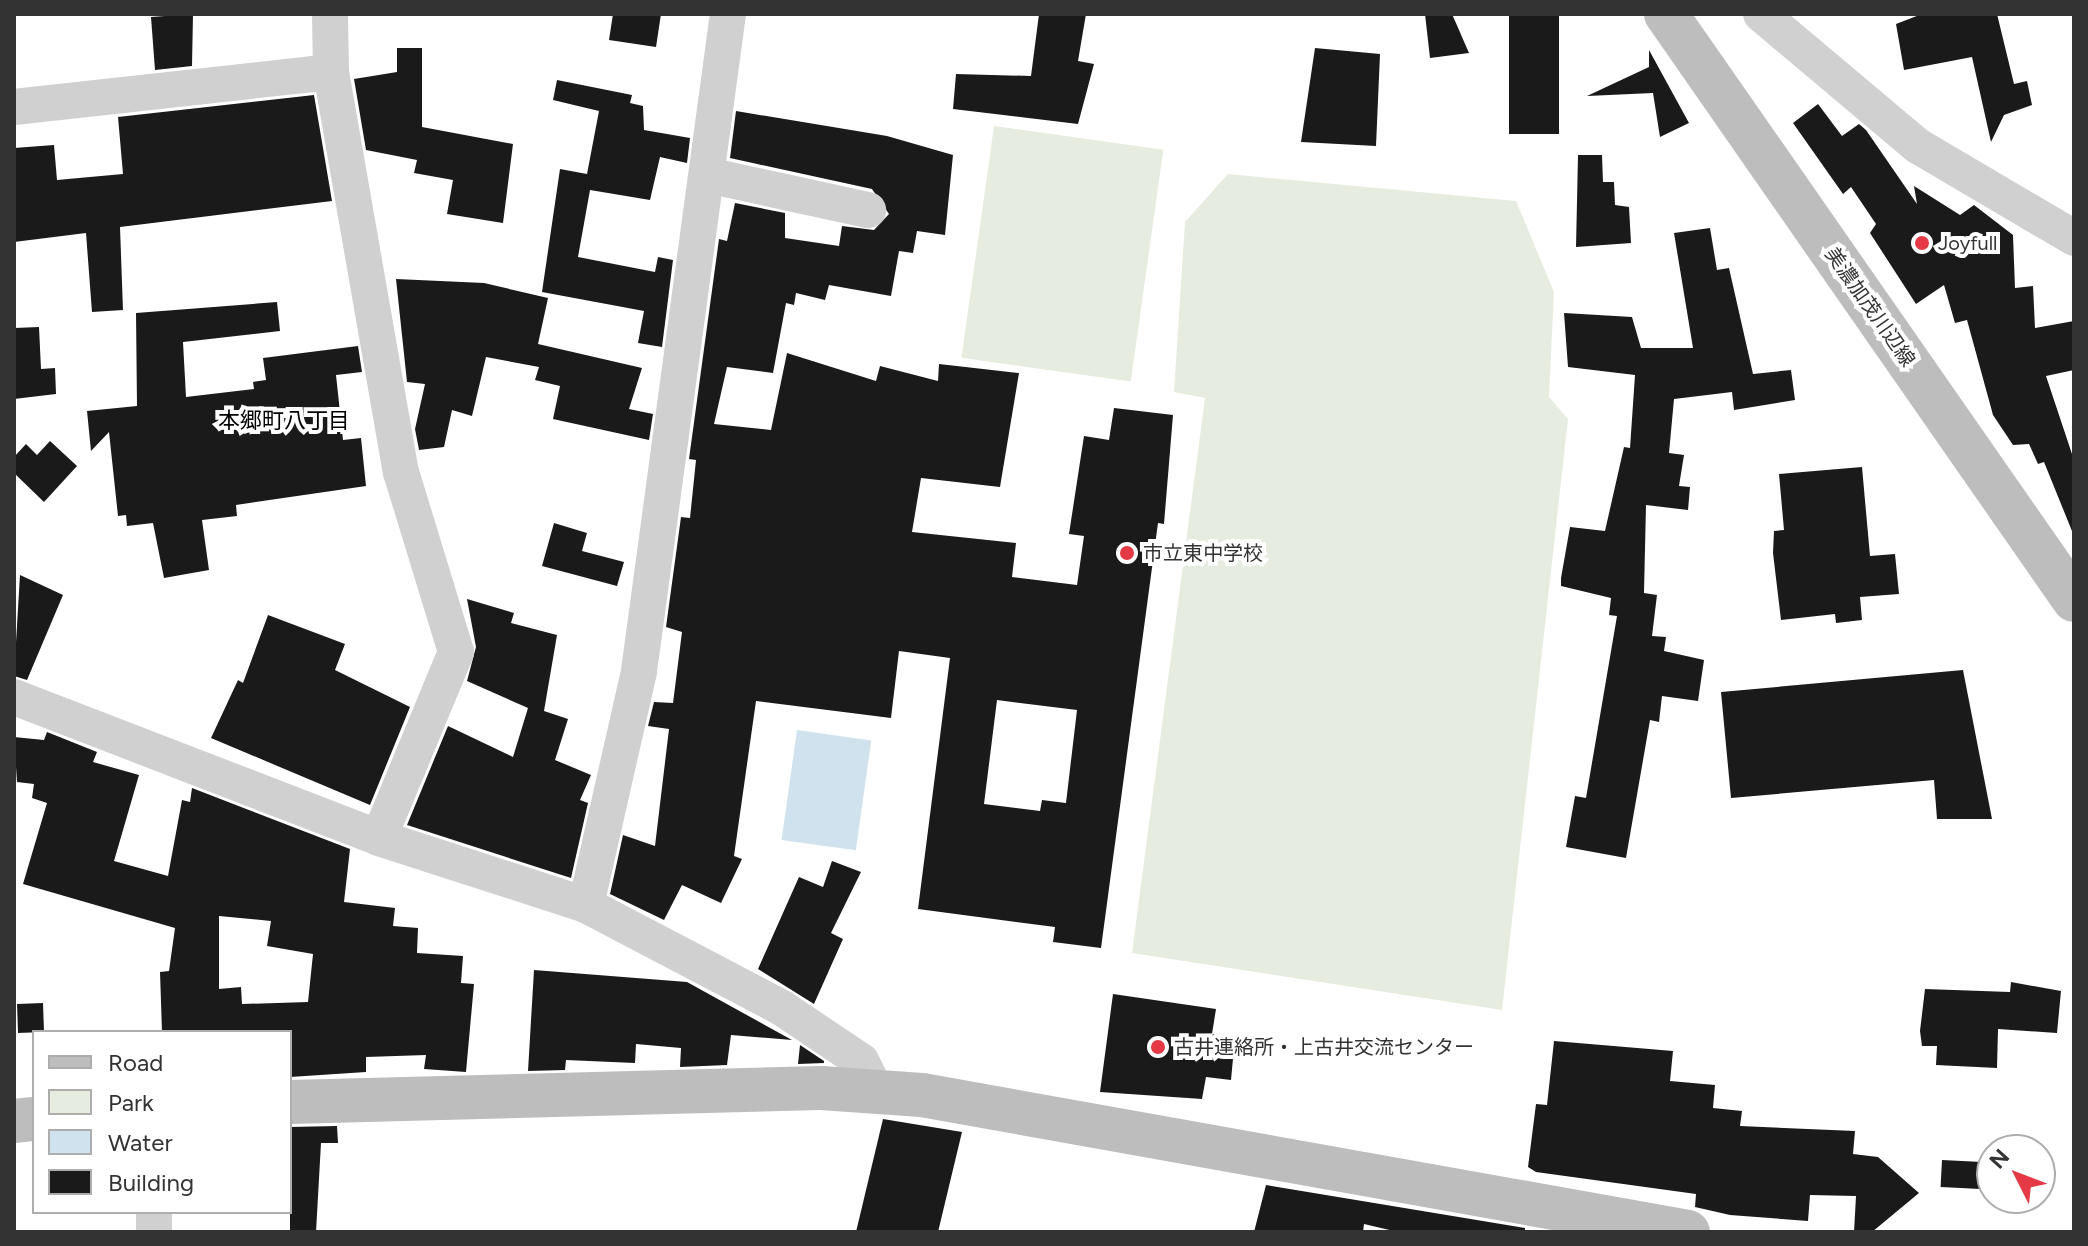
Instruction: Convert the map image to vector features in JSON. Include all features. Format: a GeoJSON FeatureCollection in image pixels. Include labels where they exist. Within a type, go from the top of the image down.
{"type":"FeatureCollection","features":[{"type":"Feature","properties":{"kind":"street"},"geometry":{"type":"LineString","coordinates":[[330,14],[331,72],[401,472],[456,652],[379,838]]}},
{"type":"Feature","properties":{"kind":"street"},"geometry":{"type":"LineString","coordinates":[[586,905],[606,844],[639,671],[728,14]]}},
{"type":"Feature","properties":{"kind":"street","name":"美濃加茂川辺線"},"geometry":{"type":"LineString","coordinates":[[1666,14],[2074,600]]}},
{"type":"Feature","properties":{"kind":"street"},"geometry":{"type":"LineString","coordinates":[[1761,14],[1918,146],[2074,238]]}},
{"type":"Feature","properties":{"kind":"street"},"geometry":{"type":"LineString","coordinates":[[14,107],[331,72]]}},
{"type":"Feature","properties":{"kind":"street"},"geometry":{"type":"LineString","coordinates":[[707,175],[868,210]]}},
{"type":"Feature","properties":{"kind":"street"},"geometry":{"type":"LineString","coordinates":[[14,697],[379,838],[586,905],[782,1008],[861,1061],[877,1092]]}},
{"type":"Feature","properties":{"kind":"street"},"geometry":{"type":"LineString","coordinates":[[292,1102],[573,1091],[877,1092],[1049,1112],[1688,1232]]}},
{"type":"Feature","properties":{"kind":"green space"},"geometry":{"type":"Polygon","coordinates":[[[994,126],[1163,150],[1131,382],[961,358],[994,126]]]}},
{"type":"Feature","properties":{"kind":"green space"},"geometry":{"type":"Polygon","coordinates":[[[1228,174],[1516,201],[1554,292],[1549,397],[1568,419],[1502,1010],[1132,953],[1205,398],[1174,392],[1185,222],[1228,174]]]}},
{"type":"Feature","properties":{"kind":"water"},"geometry":{"type":"Polygon","coordinates":[[[797,730],[871,740],[856,850],[782,840],[797,730]]]}},
{"type":"Feature","properties":{"kind":"building"},"geometry":{"type":"Polygon","coordinates":[[[193,14],[192,66],[155,70],[151,17],[193,14]]]}},
{"type":"Feature","properties":{"kind":"building"},"geometry":{"type":"Polygon","coordinates":[[[613,14],[661,14],[656,47],[609,40],[613,14]]]}},
{"type":"Feature","properties":{"kind":"building"},"geometry":{"type":"Polygon","coordinates":[[[1039,14],[1086,14],[1078,61],[1094,64],[1078,124],[953,109],[956,74],[1031,76],[1039,14]]]}},
{"type":"Feature","properties":{"kind":"building"},"geometry":{"type":"Polygon","coordinates":[[[1425,14],[1452,14],[1469,53],[1430,58],[1425,14]]]}},
{"type":"Feature","properties":{"kind":"building"},"geometry":{"type":"Polygon","coordinates":[[[1509,14],[1559,14],[1559,134],[1509,134],[1509,14]]]}},
{"type":"Feature","properties":{"kind":"building"},"geometry":{"type":"Polygon","coordinates":[[[1922,14],[1997,14],[2014,84],[2027,81],[2032,105],[2004,115],[1991,142],[1972,57],[1904,70],[1896,24],[1922,14]]]}},
{"type":"Feature","properties":{"kind":"building"},"geometry":{"type":"Polygon","coordinates":[[[397,48],[422,48],[422,127],[513,144],[503,223],[447,214],[453,180],[414,173],[417,160],[366,150],[354,79],[397,72],[397,48]]]}},
{"type":"Feature","properties":{"kind":"building"},"geometry":{"type":"Polygon","coordinates":[[[1315,48],[1380,54],[1376,146],[1301,142],[1315,48]]]}},
{"type":"Feature","properties":{"kind":"building"},"geometry":{"type":"Polygon","coordinates":[[[1649,50],[1689,123],[1660,137],[1653,93],[1587,96],[1649,67],[1649,50]]]}},
{"type":"Feature","properties":{"kind":"building"},"geometry":{"type":"Polygon","coordinates":[[[557,80],[632,95],[630,103],[643,106],[644,130],[690,138],[687,163],[660,157],[650,200],[590,190],[578,257],[655,272],[658,257],[673,260],[662,347],[638,343],[644,311],[542,292],[560,169],[587,174],[599,111],[553,100],[557,80]]]}},
{"type":"Feature","properties":{"kind":"building"},"geometry":{"type":"Polygon","coordinates":[[[314,95],[332,201],[120,227],[123,310],[92,312],[86,233],[14,242],[14,148],[54,145],[57,180],[123,174],[118,117],[314,95]]]}},
{"type":"Feature","properties":{"kind":"building"},"geometry":{"type":"Polygon","coordinates":[[[1818,104],[1842,136],[1859,124],[1866,130],[1917,204],[1914,186],[1960,215],[1974,205],[2013,235],[2015,288],[2033,286],[2035,328],[2074,321],[2074,370],[2046,376],[2074,460],[2074,536],[2044,462],[2038,464],[2029,444],[2013,445],[1993,415],[1967,320],[1955,323],[1944,285],[1916,304],[1870,233],[1876,224],[1851,187],[1843,194],[1793,123],[1818,104]]]}},
{"type":"Feature","properties":{"kind":"building"},"geometry":{"type":"Polygon","coordinates":[[[736,111],[887,136],[953,155],[945,235],[917,231],[913,253],[899,251],[891,296],[829,285],[825,300],[796,293],[794,305],[786,303],[773,373],[727,367],[714,424],[771,430],[787,353],[876,381],[880,366],[938,381],[939,364],[1019,373],[1000,487],[921,478],[912,532],[1016,543],[1012,577],[1077,585],[1084,536],[1069,534],[1084,436],[1109,440],[1114,408],[1173,415],[1164,524],[1158,523],[1101,948],[1053,942],[1055,927],[918,909],[950,658],[899,651],[891,718],[756,701],[734,856],[742,859],[721,903],[682,885],[664,920],[610,894],[623,835],[655,846],[669,729],[648,726],[654,702],[673,703],[682,632],[666,627],[681,517],[690,518],[696,460],[689,459],[719,239],[727,241],[735,203],[785,213],[785,238],[839,246],[842,226],[874,230],[889,214],[872,189],[730,158],[736,111]],[[997,700],[984,804],[1040,811],[1042,800],[1066,803],[1077,710],[997,700]]]}},
{"type":"Feature","properties":{"kind":"building"},"geometry":{"type":"Polygon","coordinates":[[[1578,155],[1602,155],[1603,182],[1614,182],[1615,205],[1629,207],[1631,243],[1576,247],[1578,155]]]}},
{"type":"Feature","properties":{"kind":"building"},"geometry":{"type":"Polygon","coordinates":[[[1710,228],[1717,270],[1729,268],[1753,374],[1791,370],[1795,400],[1734,410],[1732,392],[1674,399],[1669,453],[1684,455],[1679,486],[1690,487],[1688,510],[1646,505],[1644,593],[1657,595],[1652,636],[1666,637],[1664,651],[1704,660],[1698,701],[1662,696],[1659,722],[1650,720],[1626,858],[1566,847],[1575,796],[1586,798],[1617,616],[1609,615],[1611,598],[1561,586],[1561,578],[1570,527],[1605,531],[1624,447],[1630,448],[1635,375],[1568,367],[1564,313],[1632,317],[1641,348],[1693,348],[1674,233],[1710,228]]]}},
{"type":"Feature","properties":{"kind":"building"},"geometry":{"type":"Polygon","coordinates":[[[396,279],[484,283],[548,298],[538,344],[642,368],[629,409],[653,414],[649,440],[553,419],[560,386],[535,380],[539,367],[486,357],[472,416],[452,410],[444,447],[419,450],[415,429],[425,384],[407,382],[396,279]]]}},
{"type":"Feature","properties":{"kind":"building"},"geometry":{"type":"Polygon","coordinates":[[[277,302],[280,331],[183,342],[186,397],[254,389],[253,382],[266,380],[263,358],[358,346],[362,372],[336,375],[343,440],[361,438],[366,486],[236,505],[237,516],[202,520],[209,570],[164,578],[153,523],[127,526],[126,515],[118,516],[109,432],[91,451],[87,411],[137,406],[136,313],[277,302]]]}},
{"type":"Feature","properties":{"kind":"building"},"geometry":{"type":"Polygon","coordinates":[[[39,327],[41,369],[55,368],[56,394],[14,399],[14,328],[39,327]]]}},
{"type":"Feature","properties":{"kind":"building"},"geometry":{"type":"Polygon","coordinates":[[[50,441],[77,466],[44,502],[14,473],[14,457],[26,444],[37,455],[50,441]]]}},
{"type":"Feature","properties":{"kind":"building"},"geometry":{"type":"Polygon","coordinates":[[[1862,467],[1870,556],[1895,554],[1899,594],[1860,597],[1862,620],[1836,623],[1835,614],[1781,620],[1773,553],[1774,531],[1784,530],[1779,474],[1862,467]]]}},
{"type":"Feature","properties":{"kind":"building"},"geometry":{"type":"Polygon","coordinates":[[[554,523],[587,533],[582,551],[624,562],[617,586],[542,566],[554,523]]]}},
{"type":"Feature","properties":{"kind":"building"},"geometry":{"type":"Polygon","coordinates":[[[20,575],[63,595],[27,680],[14,676],[20,575]]]}},
{"type":"Feature","properties":{"kind":"building"},"geometry":{"type":"Polygon","coordinates":[[[467,599],[514,613],[511,623],[557,635],[544,711],[568,719],[555,760],[591,775],[580,800],[588,803],[571,878],[407,825],[448,726],[513,757],[528,708],[467,681],[476,647],[467,599]]]}},
{"type":"Feature","properties":{"kind":"building"},"geometry":{"type":"Polygon","coordinates":[[[268,615],[345,644],[335,670],[410,707],[370,805],[211,738],[238,680],[243,683],[268,615]]]}},
{"type":"Feature","properties":{"kind":"building"},"geometry":{"type":"Polygon","coordinates":[[[1963,670],[1992,819],[1937,819],[1934,780],[1731,798],[1721,692],[1963,670]]]}},
{"type":"Feature","properties":{"kind":"building"},"geometry":{"type":"Polygon","coordinates":[[[47,732],[97,752],[93,762],[139,775],[114,861],[168,876],[182,800],[190,802],[192,788],[350,849],[344,902],[395,908],[393,926],[418,928],[417,953],[463,956],[461,983],[474,984],[466,1072],[424,1069],[426,1055],[366,1057],[366,1072],[292,1077],[292,1030],[162,1030],[160,972],[169,971],[175,928],[23,884],[47,803],[32,798],[34,784],[17,782],[14,737],[44,740],[47,732]],[[219,916],[219,989],[241,987],[242,1004],[308,1002],[313,954],[267,946],[271,921],[219,916]]]}},
{"type":"Feature","properties":{"kind":"building"},"geometry":{"type":"Polygon","coordinates":[[[832,861],[861,872],[831,933],[843,939],[814,1004],[758,969],[799,877],[823,887],[832,861]]]}},
{"type":"Feature","properties":{"kind":"building"},"geometry":{"type":"Polygon","coordinates":[[[534,970],[687,982],[792,1040],[731,1035],[727,1065],[680,1067],[681,1048],[636,1044],[635,1063],[566,1060],[565,1070],[528,1071],[534,970]]]}},
{"type":"Feature","properties":{"kind":"building"},"geometry":{"type":"Polygon","coordinates":[[[2011,982],[2061,991],[2057,1033],[1998,1029],[1997,1068],[1936,1065],[1937,1046],[1922,1046],[1920,1031],[1925,989],[2010,992],[2011,982]]]}},
{"type":"Feature","properties":{"kind":"building","name":"古井連絡所・上古井交流センター"},"geometry":{"type":"Polygon","coordinates":[[[1113,994],[1216,1009],[1212,1034],[1235,1037],[1231,1080],[1206,1077],[1202,1099],[1100,1092],[1113,994]]]}},
{"type":"Feature","properties":{"kind":"building"},"geometry":{"type":"Polygon","coordinates":[[[43,1003],[44,1030],[18,1033],[17,1004],[43,1003]]]}},
{"type":"Feature","properties":{"kind":"building"},"geometry":{"type":"Polygon","coordinates":[[[1554,1041],[1673,1051],[1670,1081],[1715,1085],[1713,1108],[1742,1111],[1740,1126],[1855,1131],[1853,1154],[1878,1157],[1919,1193],[1872,1232],[1854,1232],[1856,1196],[1810,1195],[1808,1221],[1730,1215],[1695,1207],[1696,1194],[1536,1172],[1528,1167],[1536,1104],[1547,1105],[1554,1041]]]}},
{"type":"Feature","properties":{"kind":"building"},"geometry":{"type":"Polygon","coordinates":[[[800,1045],[824,1061],[824,1063],[798,1064],[800,1045]]]}},
{"type":"Feature","properties":{"kind":"building"},"geometry":{"type":"Polygon","coordinates":[[[883,1119],[962,1132],[938,1232],[856,1232],[883,1119]]]}},
{"type":"Feature","properties":{"kind":"building"},"geometry":{"type":"Polygon","coordinates":[[[337,1126],[338,1143],[321,1143],[316,1232],[290,1232],[292,1127],[337,1126]]]}},
{"type":"Feature","properties":{"kind":"building"},"geometry":{"type":"Polygon","coordinates":[[[1942,1160],[1976,1162],[1976,1189],[1941,1187],[1942,1160]]]}},
{"type":"Feature","properties":{"kind":"building"},"geometry":{"type":"Polygon","coordinates":[[[1266,1185],[1525,1228],[1525,1232],[1398,1232],[1364,1224],[1363,1232],[1254,1232],[1266,1185]]]}},
{"type":"Feature","properties":{"kind":"place","name":"Joyfull"},"geometry":{"type":"Point","coordinates":[1922,243]}},
{"type":"Feature","properties":{"kind":"place","name":"市立東中学校"},"geometry":{"type":"Point","coordinates":[1127,553]}},
{"type":"Feature","properties":{"kind":"place","name":"古井連絡所・上古井交流センター"},"geometry":{"type":"Point","coordinates":[1158,1047]}},
{"type":"Feature","properties":{"kind":"district","name":"本郷町八丁目"},"geometry":{"type":"Point","coordinates":[284,421]}}]}
